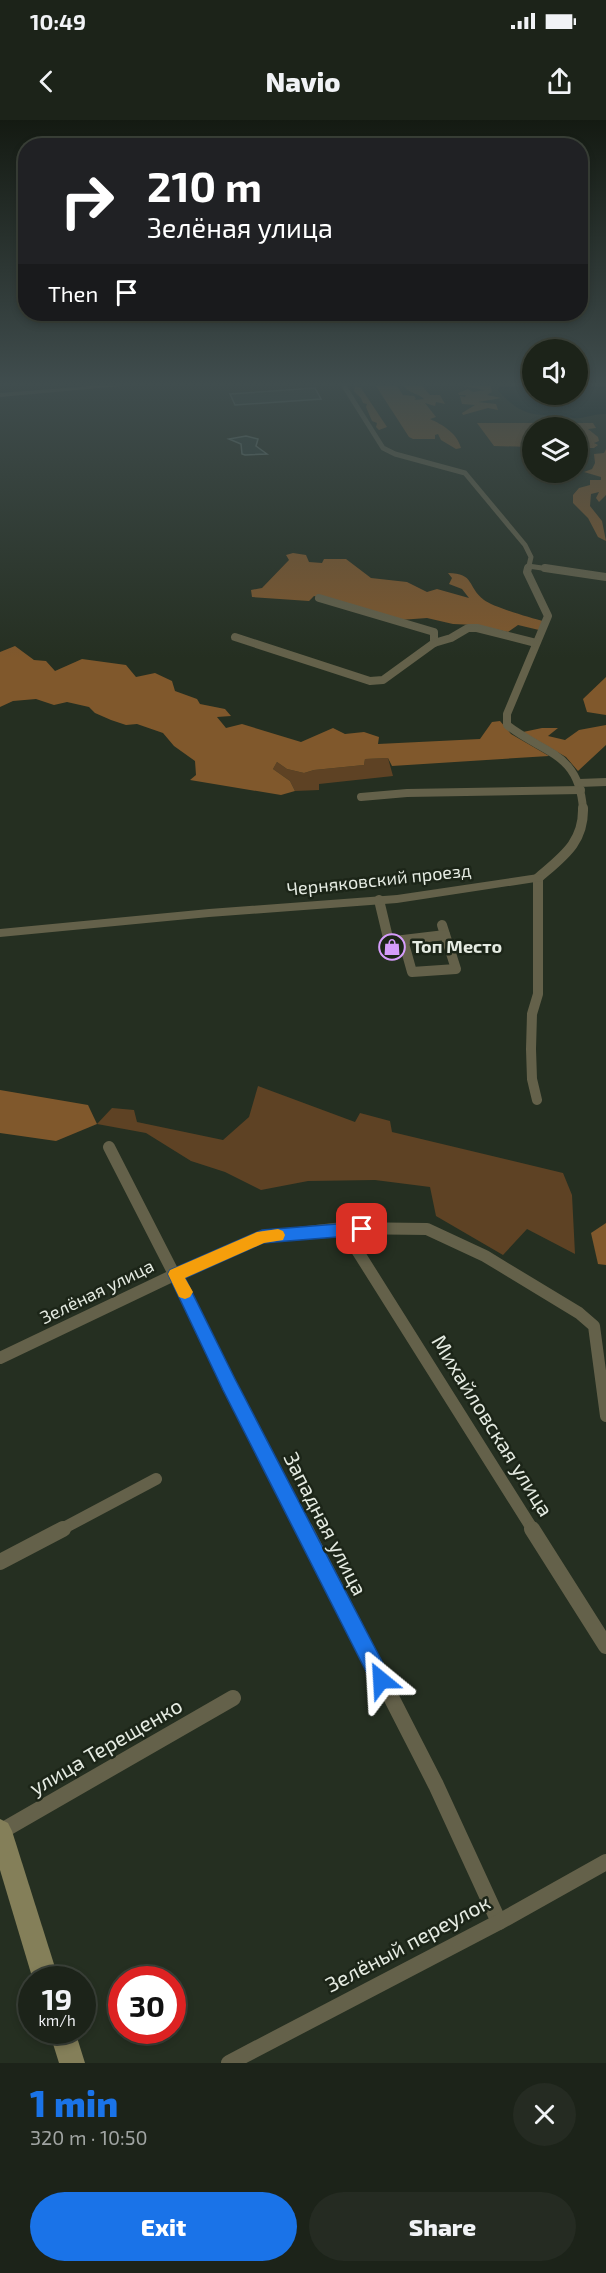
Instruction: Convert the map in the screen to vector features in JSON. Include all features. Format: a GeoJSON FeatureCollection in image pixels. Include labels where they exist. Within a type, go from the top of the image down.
{"type":"FeatureCollection","features":[{"type":"Feature","properties":{"kind":"main road"},"geometry":{"type":"LineString","coordinates":[[0,1832],[42,1966]]}},
{"type":"Feature","properties":{"kind":"main road"},"geometry":{"type":"LineString","coordinates":[[66,2044],[72,2063]]}},
{"type":"Feature","properties":{"kind":"street"},"geometry":{"type":"LineString","coordinates":[[468,477],[525,545],[531,557],[528,572],[548,616],[507,714],[507,725],[518,735],[563,759],[580,786],[584,812],[575,844],[538,878],[538,994],[532,1014],[531,1049],[532,1079],[537,1100]]}},
{"type":"Feature","properties":{"kind":"street"},"geometry":{"type":"LineString","coordinates":[[528,566],[606,577]]}},
{"type":"Feature","properties":{"kind":"street"},"geometry":{"type":"LineString","coordinates":[[319,598],[434,632],[434,643]]}},
{"type":"Feature","properties":{"kind":"street"},"geometry":{"type":"LineString","coordinates":[[235,637],[370,681],[382,680],[434,643],[452,638],[468,628],[477,628],[536,643]]}},
{"type":"Feature","properties":{"kind":"street"},"geometry":{"type":"LineString","coordinates":[[361,797],[580,786],[606,782]]}},
{"type":"Feature","properties":{"kind":"street","name":"Черняковский проезд"},"geometry":{"type":"LineString","coordinates":[[0,933],[379,900],[477,889],[538,878]]}},
{"type":"Feature","properties":{"kind":"street"},"geometry":{"type":"LineString","coordinates":[[379,900],[389,942],[443,930],[456,969],[412,972],[403,940]]}},
{"type":"Feature","properties":{"kind":"street","name":"Западная улица"},"geometry":{"type":"LineString","coordinates":[[109,1147],[176,1274],[229,1385],[435,1785],[500,1922]]}},
{"type":"Feature","properties":{"kind":"street","name":"Зелёная улица"},"geometry":{"type":"LineString","coordinates":[[0,1358],[176,1274],[262,1237],[343,1228],[427,1229],[485,1256],[579,1313],[594,1326],[606,1416]]}},
{"type":"Feature","properties":{"kind":"street","name":"Михайловская улица"},"geometry":{"type":"LineString","coordinates":[[343,1228],[606,1646]]}},
{"type":"Feature","properties":{"kind":"street"},"geometry":{"type":"LineString","coordinates":[[0,1562],[156,1479]]}},
{"type":"Feature","properties":{"kind":"street","name":"улица Терещенко"},"geometry":{"type":"LineString","coordinates":[[0,1832],[233,1698]]}},
{"type":"Feature","properties":{"kind":"street","name":"Зелёный переулок"},"geometry":{"type":"LineString","coordinates":[[229,2063],[500,1922],[606,1862]]}},
{"type":"Feature","properties":{"kind":"shaded area"},"geometry":{"type":"Polygon","coordinates":[[[600,477],[606,477],[606,495],[599,502],[596,498],[599,492],[591,494],[590,506],[602,521],[606,541],[598,537],[588,518],[573,503],[573,495],[579,488],[590,485],[590,480],[601,480],[600,477]]]}},
{"type":"Feature","properties":{"kind":"shaded area"},"geometry":{"type":"Polygon","coordinates":[[[293,553],[306,555],[309,562],[322,563],[324,559],[346,559],[371,578],[407,582],[427,592],[437,589],[469,598],[462,589],[449,584],[452,578],[448,573],[463,575],[479,595],[489,603],[543,621],[539,630],[518,625],[508,632],[427,618],[400,620],[314,596],[309,601],[252,597],[251,590],[262,588],[289,560],[286,555],[293,553]]]}},
{"type":"Feature","properties":{"kind":"shaded area"},"geometry":{"type":"Polygon","coordinates":[[[15,646],[34,660],[46,661],[55,671],[82,659],[126,665],[136,677],[155,673],[172,681],[175,691],[197,699],[200,704],[225,709],[231,716],[217,717],[226,728],[242,724],[301,742],[333,728],[345,734],[364,732],[379,737],[378,744],[480,739],[492,722],[500,721],[511,734],[549,756],[392,766],[388,758],[365,759],[364,765],[304,773],[287,769],[277,762],[273,769],[290,781],[295,791],[281,795],[190,780],[196,775],[195,761],[174,746],[163,733],[137,724],[126,725],[95,713],[89,707],[67,702],[54,705],[36,699],[13,701],[0,707],[0,652],[15,646]]]}},
{"type":"Feature","properties":{"kind":"shaded area"},"geometry":{"type":"Polygon","coordinates":[[[606,677],[606,715],[587,712],[583,699],[606,677]]]}},
{"type":"Feature","properties":{"kind":"shaded area"},"geometry":{"type":"Polygon","coordinates":[[[606,725],[606,745],[578,771],[566,757],[523,732],[542,728],[558,728],[548,736],[565,740],[579,730],[606,725]]]}},
{"type":"Feature","properties":{"kind":"shaded area"},"geometry":{"type":"Polygon","coordinates":[[[388,758],[393,776],[319,784],[319,790],[295,791],[290,781],[273,769],[277,762],[287,769],[304,773],[364,765],[365,759],[388,758]]]}},
{"type":"Feature","properties":{"kind":"shaded area"},"geometry":{"type":"Polygon","coordinates":[[[258,1086],[355,1122],[360,1113],[390,1121],[392,1132],[563,1173],[572,1195],[575,1254],[527,1229],[503,1255],[436,1216],[430,1187],[375,1180],[308,1181],[261,1190],[225,1172],[191,1161],[146,1133],[97,1124],[112,1108],[134,1110],[137,1122],[223,1140],[249,1117],[258,1086]]]}},
{"type":"Feature","properties":{"kind":"shaded area"},"geometry":{"type":"Polygon","coordinates":[[[0,1090],[88,1105],[97,1124],[56,1141],[0,1133],[0,1090]]]}},
{"type":"Feature","properties":{"kind":"shaded area"},"geometry":{"type":"Polygon","coordinates":[[[606,1223],[606,1265],[598,1264],[591,1233],[606,1223]]]}},
{"type":"Feature","properties":{"kind":"slow traffic"},"geometry":{"type":"LineString","coordinates":[[185,1292],[176,1274],[262,1237],[278,1235]]}},
{"type":"Feature","properties":{"kind":"place","name":"Топ Место"},"geometry":{"type":"Point","coordinates":[392,947]}},
{"type":"Feature","properties":{"kind":"route"},"geometry":{"type":"LineString","coordinates":[[362,1229],[343,1228],[262,1237],[176,1274],[229,1385],[381,1680]]}}]}
